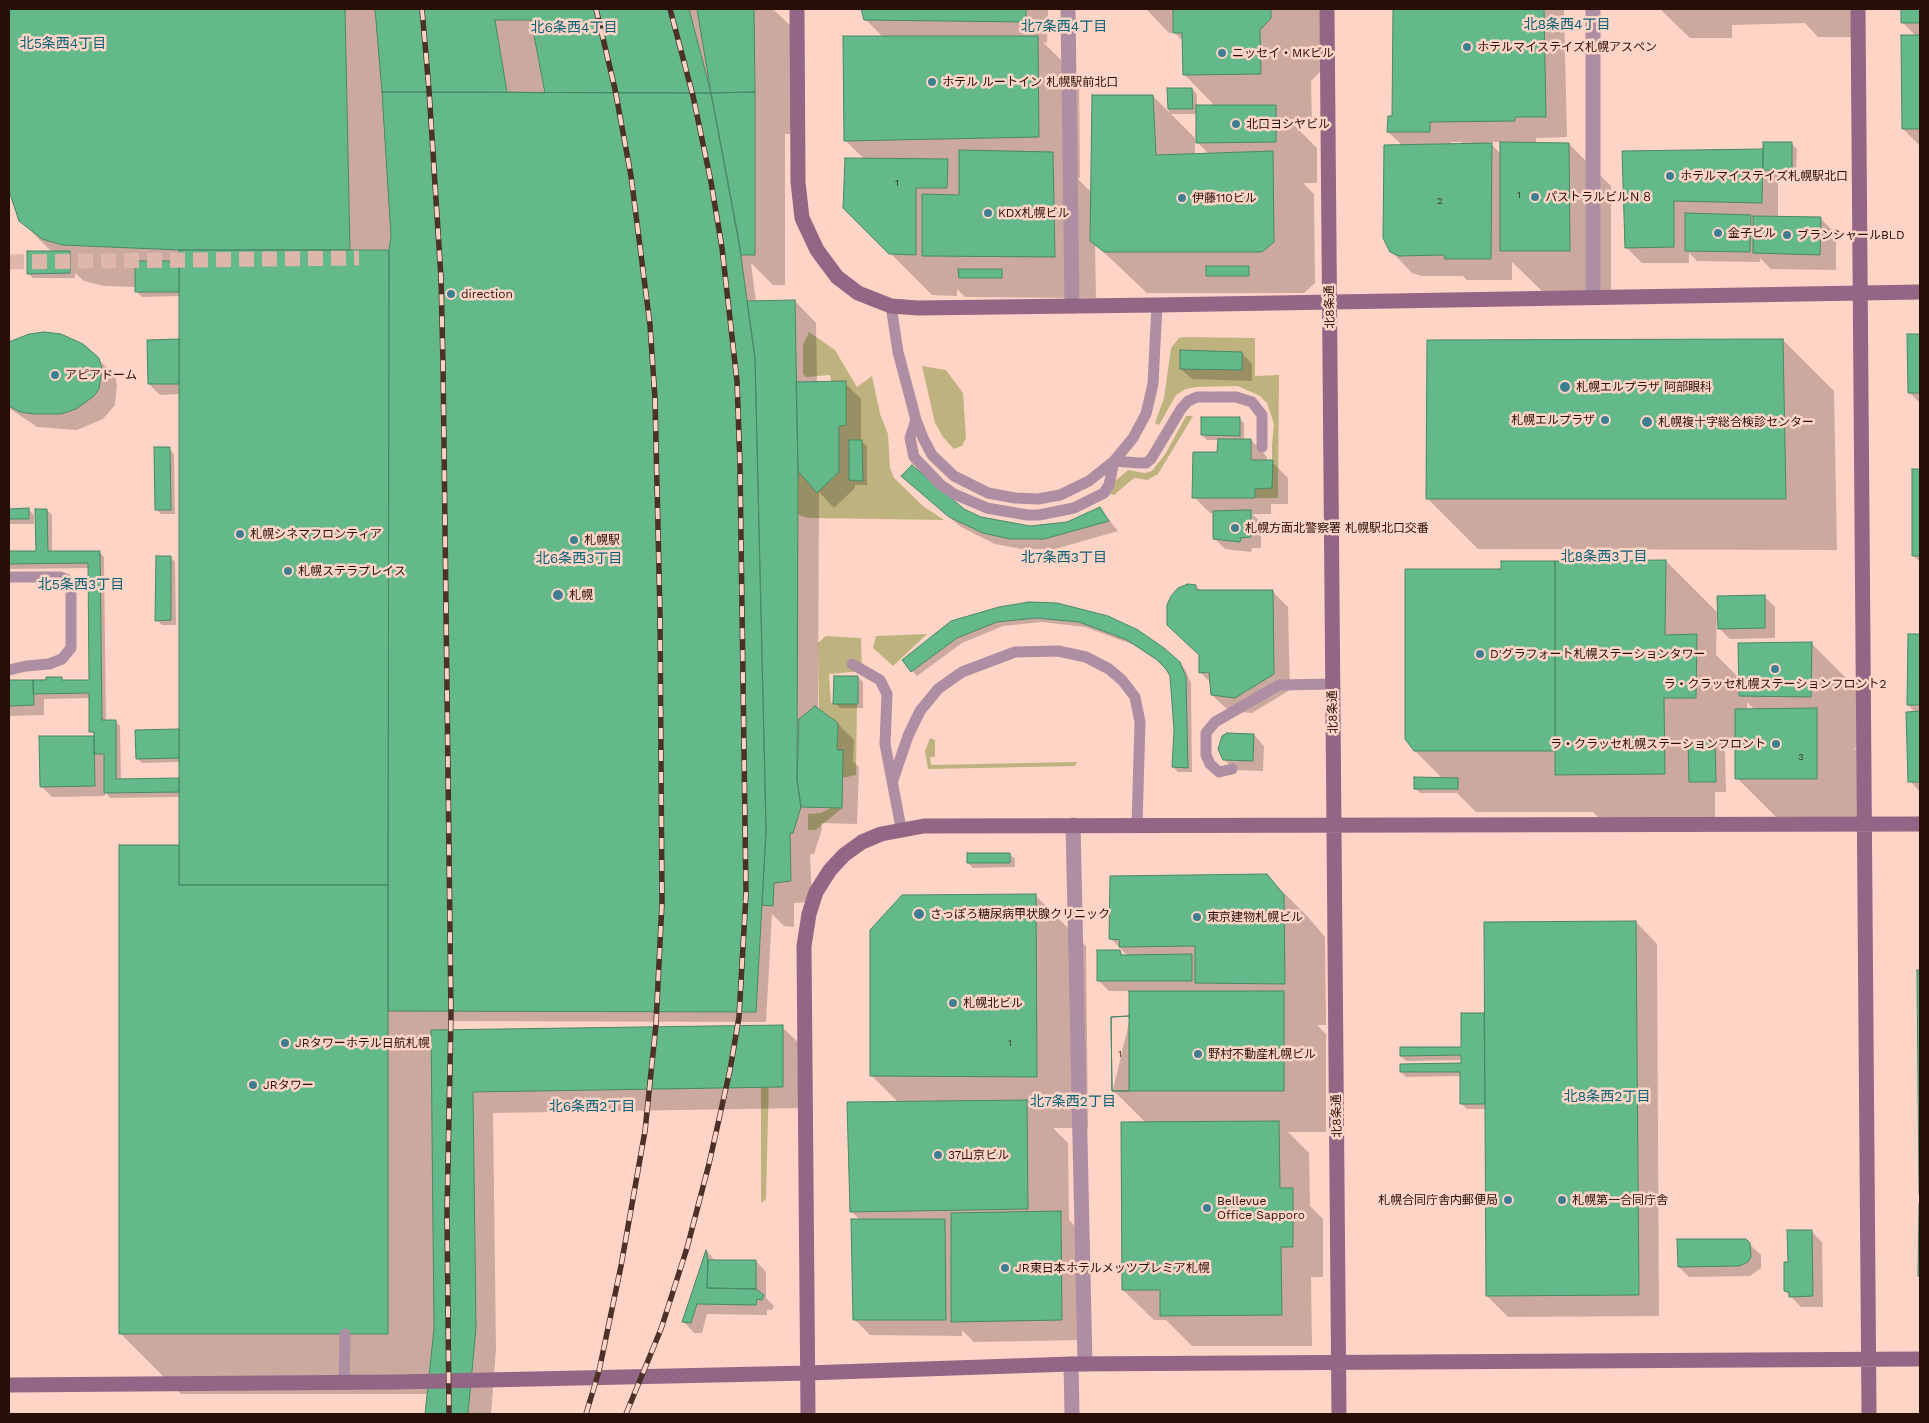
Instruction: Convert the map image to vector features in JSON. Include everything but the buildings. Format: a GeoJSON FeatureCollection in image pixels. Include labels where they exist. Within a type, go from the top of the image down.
{"type":"FeatureCollection","features":[{"type":"Feature","properties":{"kind":"street"},"geometry":{"type":"LineString","coordinates":[[797,9],[798,182],[802,218],[816,250],[837,277],[858,293],[891,306],[918,308],[1157,305],[1594,296],[1920,292]]}},
{"type":"Feature","properties":{"kind":"street"},"geometry":{"type":"LineString","coordinates":[[1068,9],[1072,306]]}},
{"type":"Feature","properties":{"kind":"street","name":"北8条通"},"geometry":{"type":"LineString","coordinates":[[1327,9],[1339,1414]]}},
{"type":"Feature","properties":{"kind":"street"},"geometry":{"type":"LineString","coordinates":[[1593,9],[1594,296]]}},
{"type":"Feature","properties":{"kind":"street"},"geometry":{"type":"LineString","coordinates":[[1858,9],[1869,1414]]}},
{"type":"Feature","properties":{"kind":"street"},"geometry":{"type":"LineString","coordinates":[[808,1414],[804,946],[809,914],[816,892],[830,870],[844,855],[869,839],[901,828],[924,826],[1073,824],[1334,826],[1920,824]]}},
{"type":"Feature","properties":{"kind":"street"},"geometry":{"type":"LineString","coordinates":[[1072,1414],[1078,1364],[1073,824]]}},
{"type":"Feature","properties":{"kind":"street"},"geometry":{"type":"LineString","coordinates":[[9,1385],[344,1382],[807,1373],[1078,1364],[1920,1359]]}},
{"type":"Feature","properties":{"kind":"lane"},"geometry":{"type":"LineString","coordinates":[[891,306],[898,352],[916,420],[922,438],[932,455],[942,465],[972,486],[988,493],[1023,498],[1060,495],[1088,481],[1114,461],[1133,438],[1146,414],[1154,384],[1157,305]]}},
{"type":"Feature","properties":{"kind":"lane"},"geometry":{"type":"LineString","coordinates":[[1114,461],[1140,463],[1151,459],[1181,409],[1188,402],[1204,396],[1236,397],[1252,402],[1262,415],[1262,446]]}},
{"type":"Feature","properties":{"kind":"lane"},"geometry":{"type":"LineString","coordinates":[[916,420],[910,438],[914,457],[924,470],[954,494],[987,508],[1039,515],[1074,508],[1104,492],[1109,485],[1114,461]]}},
{"type":"Feature","properties":{"kind":"lane"},"geometry":{"type":"LineString","coordinates":[[9,577],[60,576],[66,579],[71,588],[71,648],[62,659],[49,664],[9,670]]}},
{"type":"Feature","properties":{"kind":"lane"},"geometry":{"type":"LineString","coordinates":[[893,780],[908,736],[920,711],[938,689],[962,672],[1015,652],[1058,651],[1086,657],[1109,669],[1122,680],[1135,697],[1140,722],[1138,825]]}},
{"type":"Feature","properties":{"kind":"lane"},"geometry":{"type":"LineString","coordinates":[[852,664],[880,680],[887,694],[885,744],[901,828]]}},
{"type":"Feature","properties":{"kind":"lane"},"geometry":{"type":"LineString","coordinates":[[1232,769],[1219,772],[1210,764],[1206,755],[1206,733],[1215,722],[1279,685],[1333,684]]}},
{"type":"Feature","properties":{"kind":"lane"},"geometry":{"type":"LineString","coordinates":[[344,1382],[345,1334]]}},
{"type":"Feature","properties":{"kind":"shaded area"},"geometry":{"type":"Polygon","coordinates":[[[809,332],[835,350],[857,387],[872,376],[880,414],[888,434],[890,468],[894,478],[923,506],[944,520],[808,518],[799,515],[795,511],[798,471],[817,492],[839,472],[839,426],[830,375],[806,377],[803,374],[803,345],[809,332]]]}},
{"type":"Feature","properties":{"kind":"shaded area"},"geometry":{"type":"Polygon","coordinates":[[[1179,338],[1255,338],[1255,376],[1279,375],[1278,498],[1255,498],[1255,489],[1272,488],[1274,424],[1267,403],[1260,396],[1238,386],[1186,389],[1176,395],[1159,425],[1155,423],[1164,398],[1171,348],[1179,338]]]}},
{"type":"Feature","properties":{"kind":"shaded area"},"geometry":{"type":"Polygon","coordinates":[[[922,366],[946,370],[963,393],[966,438],[962,446],[954,449],[943,437],[935,423],[922,366]]]}},
{"type":"Feature","properties":{"kind":"shaded area"},"geometry":{"type":"Polygon","coordinates":[[[1186,416],[1193,416],[1158,474],[1147,480],[1134,478],[1114,495],[1109,494],[1114,482],[1128,470],[1145,473],[1152,471],[1166,453],[1186,416]]]}},
{"type":"Feature","properties":{"kind":"shaded area"},"geometry":{"type":"Polygon","coordinates":[[[927,634],[893,666],[873,648],[876,636],[927,634]]]}},
{"type":"Feature","properties":{"kind":"shaded area"},"geometry":{"type":"Polygon","coordinates":[[[826,636],[861,638],[862,671],[829,674],[831,703],[857,703],[856,775],[842,778],[843,750],[837,750],[838,723],[819,709],[818,643],[826,636]]]}},
{"type":"Feature","properties":{"kind":"shaded area"},"geometry":{"type":"Polygon","coordinates":[[[930,738],[935,740],[935,757],[930,757],[931,765],[1077,762],[1075,766],[928,769],[925,751],[930,738]]]}},
{"type":"Feature","properties":{"kind":"shaded area"},"geometry":{"type":"Polygon","coordinates":[[[831,808],[842,808],[816,830],[808,830],[808,814],[821,813],[831,808]]]}},
{"type":"Feature","properties":{"kind":"shaded area"},"geometry":{"type":"Polygon","coordinates":[[[769,1075],[766,1199],[761,1203],[761,1084],[769,1075]]]}},
{"type":"Feature","properties":{"kind":"tunnel"},"geometry":{"type":"LineString","coordinates":[[9,262],[359,258]]}},
{"type":"Feature","properties":{"kind":"railway"},"geometry":{"type":"LineString","coordinates":[[422,9],[441,278],[443,364],[451,1015],[447,1213],[449,1414]]}},
{"type":"Feature","properties":{"kind":"railway"},"geometry":{"type":"LineString","coordinates":[[586,1414],[599,1371],[621,1266],[645,1131],[656,1024],[662,902],[660,615],[655,399],[650,325],[631,176],[615,89],[596,9]]}},
{"type":"Feature","properties":{"kind":"railway"},"geometry":{"type":"LineString","coordinates":[[626,1414],[661,1329],[687,1248],[709,1164],[730,1070],[739,1017],[746,894],[740,466],[737,381],[722,248],[711,182],[693,96],[670,9]]}},
{"type":"Feature","properties":{"kind":"place","name":"ホテルマイステイズ札幌アスペン"},"geometry":{"type":"Point","coordinates":[1467,47]}},
{"type":"Feature","properties":{"kind":"place","name":"ニッセイ・MKビル"},"geometry":{"type":"Point","coordinates":[1222,53]}},
{"type":"Feature","properties":{"kind":"place","name":"ホテル ルートイン 札幌駅前北口"},"geometry":{"type":"Point","coordinates":[932,82]}},
{"type":"Feature","properties":{"kind":"place","name":"北口ヨシヤビル"},"geometry":{"type":"Point","coordinates":[1236,124]}},
{"type":"Feature","properties":{"kind":"place","name":"ホテルマイステイズ札幌駅北口"},"geometry":{"type":"Point","coordinates":[1670,176]}},
{"type":"Feature","properties":{"kind":"place","name":"パストラルビルＮ８"},"geometry":{"type":"Point","coordinates":[1535,197]}},
{"type":"Feature","properties":{"kind":"place","name":"伊藤110ビル"},"geometry":{"type":"Point","coordinates":[1182,198]}},
{"type":"Feature","properties":{"kind":"place","name":"KDX札幌ビル"},"geometry":{"type":"Point","coordinates":[988,213]}},
{"type":"Feature","properties":{"kind":"place","name":"金子ビル"},"geometry":{"type":"Point","coordinates":[1718,233]}},
{"type":"Feature","properties":{"kind":"place","name":"ブランシャールBLD"},"geometry":{"type":"Point","coordinates":[1787,235]}},
{"type":"Feature","properties":{"kind":"place","name":"direction"},"geometry":{"type":"Point","coordinates":[451,294]}},
{"type":"Feature","properties":{"kind":"place","name":"アピアドーム"},"geometry":{"type":"Point","coordinates":[55,375]}},
{"type":"Feature","properties":{"kind":"place","name":"札幌エルプラザ 阿部眼科"},"geometry":{"type":"Point","coordinates":[1565,387]}},
{"type":"Feature","properties":{"kind":"place","name":"札幌エルプラザ"},"geometry":{"type":"Point","coordinates":[1605,420]}},
{"type":"Feature","properties":{"kind":"place","name":"札幌複十字総合検診センター"},"geometry":{"type":"Point","coordinates":[1647,422]}},
{"type":"Feature","properties":{"kind":"place","name":"札幌方面北警察署 札幌駅北口交番"},"geometry":{"type":"Point","coordinates":[1235,528]}},
{"type":"Feature","properties":{"kind":"place","name":"札幌シネマフロンティア"},"geometry":{"type":"Point","coordinates":[240,534]}},
{"type":"Feature","properties":{"kind":"place","name":"札幌駅"},"geometry":{"type":"Point","coordinates":[574,540]}},
{"type":"Feature","properties":{"kind":"place","name":"札幌ステラプレイス"},"geometry":{"type":"Point","coordinates":[288,571]}},
{"type":"Feature","properties":{"kind":"place","name":"札幌"},"geometry":{"type":"Point","coordinates":[558,595]}},
{"type":"Feature","properties":{"kind":"place","name":"D'グラフォート札幌ステーションタワー"},"geometry":{"type":"Point","coordinates":[1480,654]}},
{"type":"Feature","properties":{"kind":"place","name":"ラ・クラッセ札幌ステーションフロント2"},"geometry":{"type":"Point","coordinates":[1775,669]}},
{"type":"Feature","properties":{"kind":"place","name":"ラ・クラッセ札幌ステーションフロント"},"geometry":{"type":"Point","coordinates":[1776,744]}},
{"type":"Feature","properties":{"kind":"place","name":"さっぽろ糖尿病甲状腺クリニック"},"geometry":{"type":"Point","coordinates":[919,914]}},
{"type":"Feature","properties":{"kind":"place","name":"東京建物札幌ビル"},"geometry":{"type":"Point","coordinates":[1197,917]}},
{"type":"Feature","properties":{"kind":"place","name":"札幌北ビル"},"geometry":{"type":"Point","coordinates":[953,1003]}},
{"type":"Feature","properties":{"kind":"place","name":"JRタワーホテル日航札幌"},"geometry":{"type":"Point","coordinates":[285,1043]}},
{"type":"Feature","properties":{"kind":"place","name":"野村不動産札幌ビル"},"geometry":{"type":"Point","coordinates":[1198,1054]}},
{"type":"Feature","properties":{"kind":"place","name":"JRタワー"},"geometry":{"type":"Point","coordinates":[253,1085]}},
{"type":"Feature","properties":{"kind":"place","name":"37山京ビル"},"geometry":{"type":"Point","coordinates":[938,1155]}},
{"type":"Feature","properties":{"kind":"place","name":"札幌合同庁舎内郵便局"},"geometry":{"type":"Point","coordinates":[1508,1200]}},
{"type":"Feature","properties":{"kind":"place","name":"札幌第一合同庁舎"},"geometry":{"type":"Point","coordinates":[1562,1200]}},
{"type":"Feature","properties":{"kind":"place","name":"Bellevue Office Sapporo"},"geometry":{"type":"Point","coordinates":[1207,1208]}},
{"type":"Feature","properties":{"kind":"place","name":"JR東日本ホテルメッツプレミア札幌"},"geometry":{"type":"Point","coordinates":[1005,1268]}},
{"type":"Feature","properties":{"kind":"district","name":"北8条西4丁目"},"geometry":{"type":"Point","coordinates":[1567,25]}},
{"type":"Feature","properties":{"kind":"district","name":"北7条西4丁目"},"geometry":{"type":"Point","coordinates":[1064,27]}},
{"type":"Feature","properties":{"kind":"district","name":"北6条西4丁目"},"geometry":{"type":"Point","coordinates":[574,28]}},
{"type":"Feature","properties":{"kind":"district","name":"北5条西4丁目"},"geometry":{"type":"Point","coordinates":[63,44]}},
{"type":"Feature","properties":{"kind":"district","name":"北8条西3丁目"},"geometry":{"type":"Point","coordinates":[1604,557]}},
{"type":"Feature","properties":{"kind":"district","name":"北7条西3丁目"},"geometry":{"type":"Point","coordinates":[1064,558]}},
{"type":"Feature","properties":{"kind":"district","name":"北6条西3丁目"},"geometry":{"type":"Point","coordinates":[579,559]}},
{"type":"Feature","properties":{"kind":"district","name":"北5条西3丁目"},"geometry":{"type":"Point","coordinates":[81,585]}},
{"type":"Feature","properties":{"kind":"district","name":"北8条西2丁目"},"geometry":{"type":"Point","coordinates":[1607,1097]}},
{"type":"Feature","properties":{"kind":"district","name":"北7条西2丁目"},"geometry":{"type":"Point","coordinates":[1073,1102]}},
{"type":"Feature","properties":{"kind":"district","name":"北6条西2丁目"},"geometry":{"type":"Point","coordinates":[592,1107]}}]}
